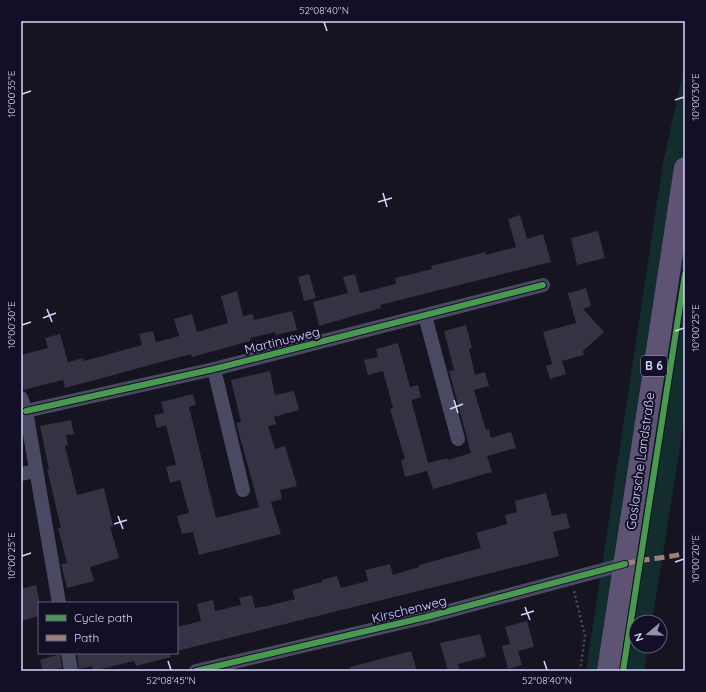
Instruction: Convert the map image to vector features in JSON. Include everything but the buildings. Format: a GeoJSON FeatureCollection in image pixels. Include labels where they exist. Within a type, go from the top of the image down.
{"type":"FeatureCollection","features":[{"type":"Feature","properties":{"kind":"main road","name":"Goslarsche Landstraße"},"geometry":{"type":"LineString","coordinates":[[625,564],[685,168]]}},
{"type":"Feature","properties":{"kind":"main road","name":"B 6"},"geometry":{"type":"LineString","coordinates":[[608,671],[625,564]]}},
{"type":"Feature","properties":{"kind":"street","name":"Martinusweg"},"geometry":{"type":"LineString","coordinates":[[23,405],[214,369],[543,285]]}},
{"type":"Feature","properties":{"kind":"street"},"geometry":{"type":"LineString","coordinates":[[425,316],[458,439]]}},
{"type":"Feature","properties":{"kind":"street"},"geometry":{"type":"LineString","coordinates":[[214,369],[242,490]]}},
{"type":"Feature","properties":{"kind":"street"},"geometry":{"type":"LineString","coordinates":[[23,405],[59,602]]}},
{"type":"Feature","properties":{"kind":"street"},"geometry":{"type":"LineString","coordinates":[[21,474],[35,471]]}},
{"type":"Feature","properties":{"kind":"street","name":"Kirschenweg"},"geometry":{"type":"LineString","coordinates":[[196,671],[426,617],[625,564]]}},
{"type":"Feature","properties":{"kind":"street"},"geometry":{"type":"LineString","coordinates":[[68,654],[71,671]]}},
{"type":"Feature","properties":{"kind":"path"},"geometry":{"type":"LineString","coordinates":[[571,579],[585,636],[580,671]]}},
{"type":"Feature","properties":{"kind":"green space"},"geometry":{"type":"Polygon","coordinates":[[[685,64],[685,416],[653,614],[628,614],[628,654],[647,654],[644,671],[586,671],[663,163],[685,64]]]}},
{"type":"Feature","properties":{"kind":"marked path"},"geometry":{"type":"LineString","coordinates":[[625,564],[685,553]]}},
{"type":"Feature","properties":{"kind":"cycle path"},"geometry":{"type":"LineString","coordinates":[[623,671],[685,274]]}},
{"type":"Feature","properties":{"kind":"cycle path"},"geometry":{"type":"LineString","coordinates":[[26,411],[214,369],[543,285]]}},
{"type":"Feature","properties":{"kind":"cycle path"},"geometry":{"type":"LineString","coordinates":[[196,671],[426,617],[625,564]]}}]}
